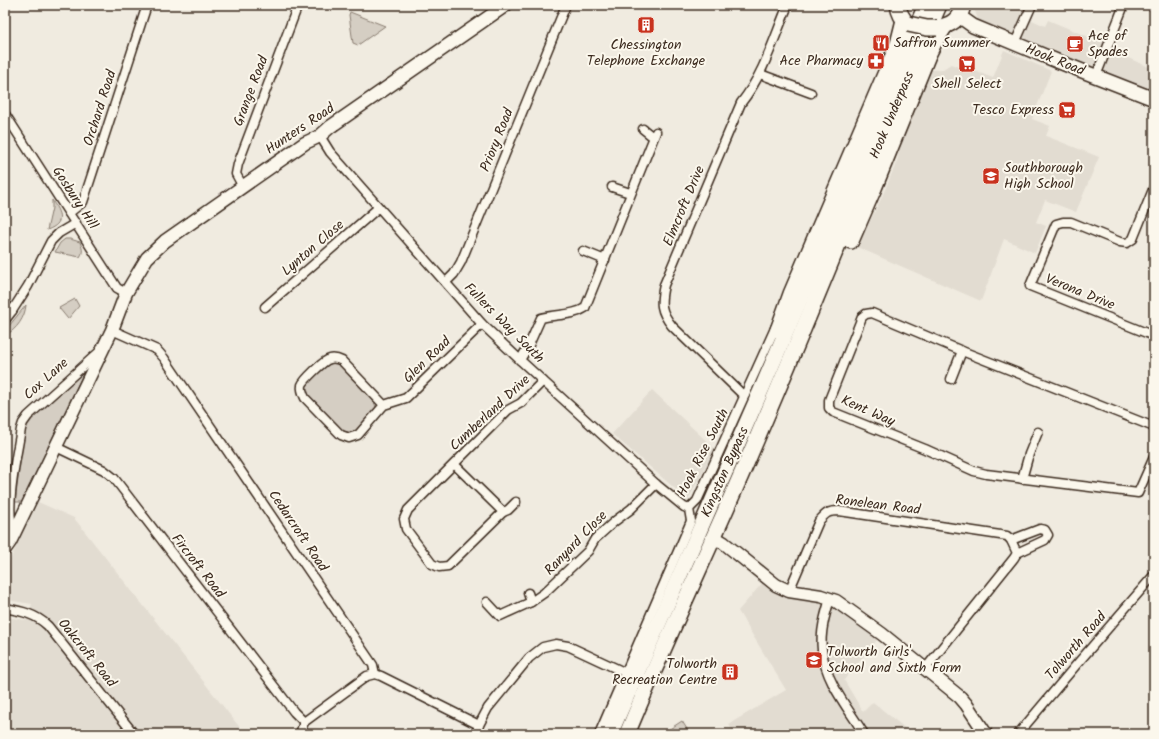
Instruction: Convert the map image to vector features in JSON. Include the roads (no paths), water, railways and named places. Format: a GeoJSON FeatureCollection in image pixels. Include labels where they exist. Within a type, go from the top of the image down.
{"type":"FeatureCollection","features":[{"type":"Feature","properties":{"kind":"highway"},"geometry":{"type":"LineString","coordinates":[[897,5],[906,22],[927,28],[941,27],[955,21],[961,11]]}},
{"type":"Feature","properties":{"kind":"highway","name":"Hook Underpass"},"geometry":{"type":"LineString","coordinates":[[839,209],[926,5]]}},
{"type":"Feature","properties":{"kind":"highway","name":"Hook Underpass"},"geometry":{"type":"LineString","coordinates":[[846,226],[870,165],[939,5]]}},
{"type":"Feature","properties":{"kind":"highway"},"geometry":{"type":"LineString","coordinates":[[731,458],[791,294],[906,22]]}},
{"type":"Feature","properties":{"kind":"highway"},"geometry":{"type":"LineString","coordinates":[[764,422],[821,307],[874,188],[928,55],[941,27]]}},
{"type":"Feature","properties":{"kind":"highway","name":"Kingston Bypass"},"geometry":{"type":"LineString","coordinates":[[610,734],[766,381],[839,209]]}},
{"type":"Feature","properties":{"kind":"highway","name":"Kingston Bypass"},"geometry":{"type":"LineString","coordinates":[[627,734],[642,696],[764,422],[846,226]]}},
{"type":"Feature","properties":{"kind":"main road","name":"Hook Road"},"geometry":{"type":"LineString","coordinates":[[961,11],[973,26],[1154,99]]}},
{"type":"Feature","properties":{"kind":"street","name":"Orchard Road"},"geometry":{"type":"LineString","coordinates":[[69,213],[83,202],[147,5]]}},
{"type":"Feature","properties":{"kind":"street","name":"Grange Road"},"geometry":{"type":"LineString","coordinates":[[243,187],[236,174],[238,164],[298,5]]}},
{"type":"Feature","properties":{"kind":"street","name":"Hunters Road"},"geometry":{"type":"LineString","coordinates":[[126,293],[147,258],[165,241],[305,143],[320,136],[506,5]]}},
{"type":"Feature","properties":{"kind":"street","name":"Priory Road"},"geometry":{"type":"LineString","coordinates":[[446,282],[454,274],[461,262],[566,5]]}},
{"type":"Feature","properties":{"kind":"street","name":"Elmcroft Drive"},"geometry":{"type":"LineString","coordinates":[[745,395],[741,393],[672,326],[667,320],[661,307],[662,297],[664,285],[741,102],[750,91],[760,74],[788,5]]}},
{"type":"Feature","properties":{"kind":"street"},"geometry":{"type":"LineString","coordinates":[[1015,43],[1032,5]]}},
{"type":"Feature","properties":{"kind":"street"},"geometry":{"type":"LineString","coordinates":[[1096,76],[1124,5]]}},
{"type":"Feature","properties":{"kind":"street"},"geometry":{"type":"LineString","coordinates":[[760,74],[811,93]]}},
{"type":"Feature","properties":{"kind":"street","name":"Gosbury Hill"},"geometry":{"type":"LineString","coordinates":[[5,114],[117,288],[126,293]]}},
{"type":"Feature","properties":{"kind":"street"},"geometry":{"type":"LineString","coordinates":[[520,360],[528,347],[541,318],[549,315],[579,312],[585,308],[654,134],[643,129]]}},
{"type":"Feature","properties":{"kind":"street","name":"Fullers Way South"},"geometry":{"type":"LineString","coordinates":[[320,136],[330,152],[378,208],[446,282],[482,324],[656,484],[684,507],[689,509]]}},
{"type":"Feature","properties":{"kind":"street","name":"Verona Drive"},"geometry":{"type":"LineString","coordinates":[[1154,186],[1133,239],[1127,243],[1120,242],[1071,222],[1056,224],[1030,286],[1154,336]]}},
{"type":"Feature","properties":{"kind":"street"},"geometry":{"type":"LineString","coordinates":[[612,187],[630,194]]}},
{"type":"Feature","properties":{"kind":"street","name":"Lynton Close"},"geometry":{"type":"LineString","coordinates":[[265,307],[378,208]]}},
{"type":"Feature","properties":{"kind":"street"},"geometry":{"type":"LineString","coordinates":[[5,320],[28,286],[52,241],[58,233],[76,223]]}},
{"type":"Feature","properties":{"kind":"street"},"geometry":{"type":"LineString","coordinates":[[583,252],[605,260]]}},
{"type":"Feature","properties":{"kind":"street","name":"Cox Lane"},"geometry":{"type":"LineString","coordinates":[[5,549],[112,330],[126,293]]}},
{"type":"Feature","properties":{"kind":"street","name":"Hook Rise South"},"geometry":{"type":"LineString","coordinates":[[599,734],[691,521],[689,509],[697,501],[791,294]]}},
{"type":"Feature","properties":{"kind":"street"},"geometry":{"type":"LineString","coordinates":[[5,305],[12,311]]}},
{"type":"Feature","properties":{"kind":"street","name":"Kent Way"},"geometry":{"type":"LineString","coordinates":[[1154,427],[962,351],[872,313],[866,314],[862,317],[829,400],[829,408],[833,412],[986,474],[1138,493],[1154,457]]}},
{"type":"Feature","properties":{"kind":"street","name":"Glen Road"},"geometry":{"type":"LineString","coordinates":[[384,405],[406,398],[482,324]]}},
{"type":"Feature","properties":{"kind":"street","name":"Cedarcroft Road"},"geometry":{"type":"LineString","coordinates":[[112,330],[157,350],[164,358],[373,665],[375,674]]}},
{"type":"Feature","properties":{"kind":"street","name":"Cox Lane"},"geometry":{"type":"LineString","coordinates":[[14,532],[11,518],[11,494],[23,422],[102,349]]}},
{"type":"Feature","properties":{"kind":"street"},"geometry":{"type":"LineString","coordinates":[[951,379],[962,351]]}},
{"type":"Feature","properties":{"kind":"street"},"geometry":{"type":"LineString","coordinates":[[331,358],[337,359],[342,361],[384,405],[358,435],[349,438],[341,435],[305,398],[302,392],[302,386],[304,381],[326,360],[331,358]]}},
{"type":"Feature","properties":{"kind":"street","name":"Cumberland Drive"},"geometry":{"type":"LineString","coordinates":[[516,502],[508,510],[502,512],[448,566],[439,567],[432,564],[406,528],[404,519],[408,510],[508,410],[521,403],[543,380]]}},
{"type":"Feature","properties":{"kind":"street"},"geometry":{"type":"LineString","coordinates":[[1022,479],[1029,454],[1038,432]]}},
{"type":"Feature","properties":{"kind":"street","name":"Fircroft Road"},"geometry":{"type":"LineString","coordinates":[[56,447],[104,470],[114,478],[294,712],[304,722]]}},
{"type":"Feature","properties":{"kind":"street","name":"Cumberland Drive"},"geometry":{"type":"LineString","coordinates":[[454,464],[502,512]]}},
{"type":"Feature","properties":{"kind":"street","name":"Ranyard Close"},"geometry":{"type":"LineString","coordinates":[[487,602],[500,616],[531,602],[544,594],[582,558],[595,539],[631,509],[656,484]]}},
{"type":"Feature","properties":{"kind":"street","name":"Ronelean Road"},"geometry":{"type":"LineString","coordinates":[[789,591],[819,521],[826,513],[832,511],[1007,536],[1011,540]]}},
{"type":"Feature","properties":{"kind":"street"},"geometry":{"type":"LineString","coordinates":[[925,669],[1017,553],[1045,540],[1048,535],[1045,530],[1040,528],[1011,540],[1017,553]]}},
{"type":"Feature","properties":{"kind":"street"},"geometry":{"type":"LineString","coordinates":[[714,537],[724,543],[776,585],[789,591],[830,598],[856,615],[960,697],[986,734]]}},
{"type":"Feature","properties":{"kind":"street","name":"Tolworth Road"},"geometry":{"type":"LineString","coordinates":[[1018,734],[1154,575]]}},
{"type":"Feature","properties":{"kind":"street"},"geometry":{"type":"LineString","coordinates":[[528,592],[531,602]]}},
{"type":"Feature","properties":{"kind":"street"},"geometry":{"type":"LineString","coordinates":[[830,598],[822,633],[821,649],[824,665],[830,680],[864,734]]}},
{"type":"Feature","properties":{"kind":"street","name":"Oakcroft Road"},"geometry":{"type":"LineString","coordinates":[[5,608],[34,616],[42,620],[134,734]]}},
{"type":"Feature","properties":{"kind":"street"},"geometry":{"type":"LineString","coordinates":[[476,734],[479,724],[488,708],[529,658],[543,647],[556,644],[568,646],[626,672]]}},
{"type":"Feature","properties":{"kind":"street"},"geometry":{"type":"LineString","coordinates":[[300,734],[304,722],[367,676],[375,674],[479,724]]}},
{"type":"Feature","properties":{"kind":"place","name":"Chessington Telephone Exchange"},"geometry":{"type":"Point","coordinates":[646,25]}},
{"type":"Feature","properties":{"kind":"place","name":"Saffron Summer"},"geometry":{"type":"Point","coordinates":[881,43]}},
{"type":"Feature","properties":{"kind":"place","name":"Ace of Spades"},"geometry":{"type":"Point","coordinates":[1075,44]}},
{"type":"Feature","properties":{"kind":"place","name":"Ace Pharmacy"},"geometry":{"type":"Point","coordinates":[876,61]}},
{"type":"Feature","properties":{"kind":"place","name":"Shell Select"},"geometry":{"type":"Point","coordinates":[967,64]}},
{"type":"Feature","properties":{"kind":"place","name":"Tesco Express"},"geometry":{"type":"Point","coordinates":[1067,110]}},
{"type":"Feature","properties":{"kind":"place","name":"Southborough High School"},"geometry":{"type":"Point","coordinates":[991,176]}},
{"type":"Feature","properties":{"kind":"place","name":"Tolworth Girls' School and Sixth Form"},"geometry":{"type":"Point","coordinates":[814,660]}},
{"type":"Feature","properties":{"kind":"place","name":"Tolworth Recreation Centre"},"geometry":{"type":"Point","coordinates":[730,672]}}]}
